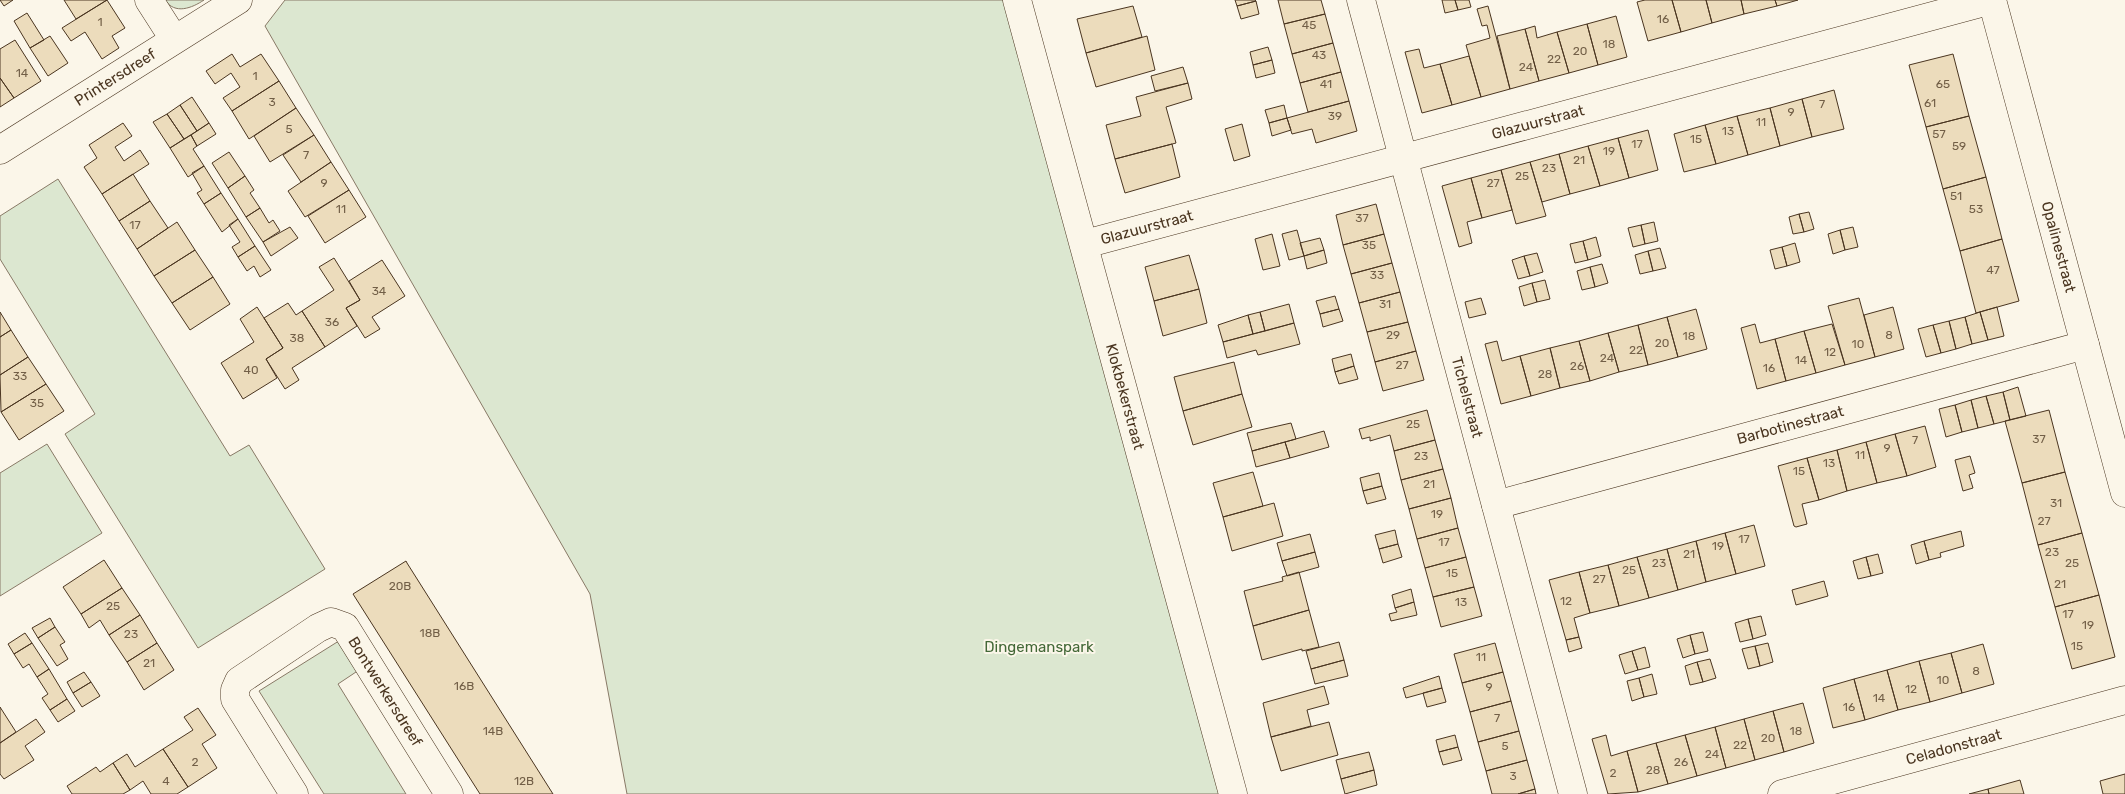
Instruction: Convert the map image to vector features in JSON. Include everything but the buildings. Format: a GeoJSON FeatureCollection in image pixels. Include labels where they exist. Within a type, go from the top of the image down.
{"type":"FeatureCollection","features":[{"type":"Feature","properties":{"kind":"street"},"geometry":{"type":"LineString","coordinates":[[149,0],[174,40]]}},
{"type":"Feature","properties":{"kind":"street","name":"Klokbekerstraat"},"geometry":{"type":"LineString","coordinates":[[1017,0],[1233,794]]}},
{"type":"Feature","properties":{"kind":"street","name":"Tichelstraat"},"geometry":{"type":"LineString","coordinates":[[1360,0],[1573,794]]}},
{"type":"Feature","properties":{"kind":"street","name":"Glazuurstraat"},"geometry":{"type":"LineString","coordinates":[[1084,244],[1992,0]]}},
{"type":"Feature","properties":{"kind":"street","name":"Opalinestraat"},"geometry":{"type":"LineString","coordinates":[[1992,0],[2125,493]]}},
{"type":"Feature","properties":{"kind":"street","name":"Printersdreef"},"geometry":{"type":"LineString","coordinates":[[0,150],[234,2]]}},
{"type":"Feature","properties":{"kind":"street","name":"Barbotinestraat"},"geometry":{"type":"LineString","coordinates":[[1496,505],[2085,345]]}},
{"type":"Feature","properties":{"kind":"street","name":"Bontwerkersdreef"},"geometry":{"type":"LineString","coordinates":[[292,793],[235,699],[234,690],[239,681],[318,628],[332,622],[345,627],[449,794]]}},
{"type":"Feature","properties":{"kind":"street","name":"Celadonstraat"},"geometry":{"type":"LineString","coordinates":[[1782,794],[2125,700]]}},
{"type":"Feature","properties":{"kind":"green space"},"geometry":{"type":"Polygon","coordinates":[[[165,0],[204,0],[184,9],[179,9],[169,5],[165,0]]]}},
{"type":"Feature","properties":{"kind":"green space","name":"Dingemanspark"},"geometry":{"type":"Polygon","coordinates":[[[285,0],[1015,0],[1229,794],[627,794],[590,594],[265,26],[285,0]]]}},
{"type":"Feature","properties":{"kind":"green space"},"geometry":{"type":"Polygon","coordinates":[[[58,179],[230,456],[249,445],[325,569],[198,648],[65,434],[95,414],[0,259],[0,216],[58,179]]]}},
{"type":"Feature","properties":{"kind":"green space"},"geometry":{"type":"Polygon","coordinates":[[[47,444],[102,533],[0,596],[0,473],[47,444]]]}},
{"type":"Feature","properties":{"kind":"green space"},"geometry":{"type":"Polygon","coordinates":[[[342,639],[362,668],[338,684],[406,794],[324,794],[259,691],[342,639]]]}}]}
